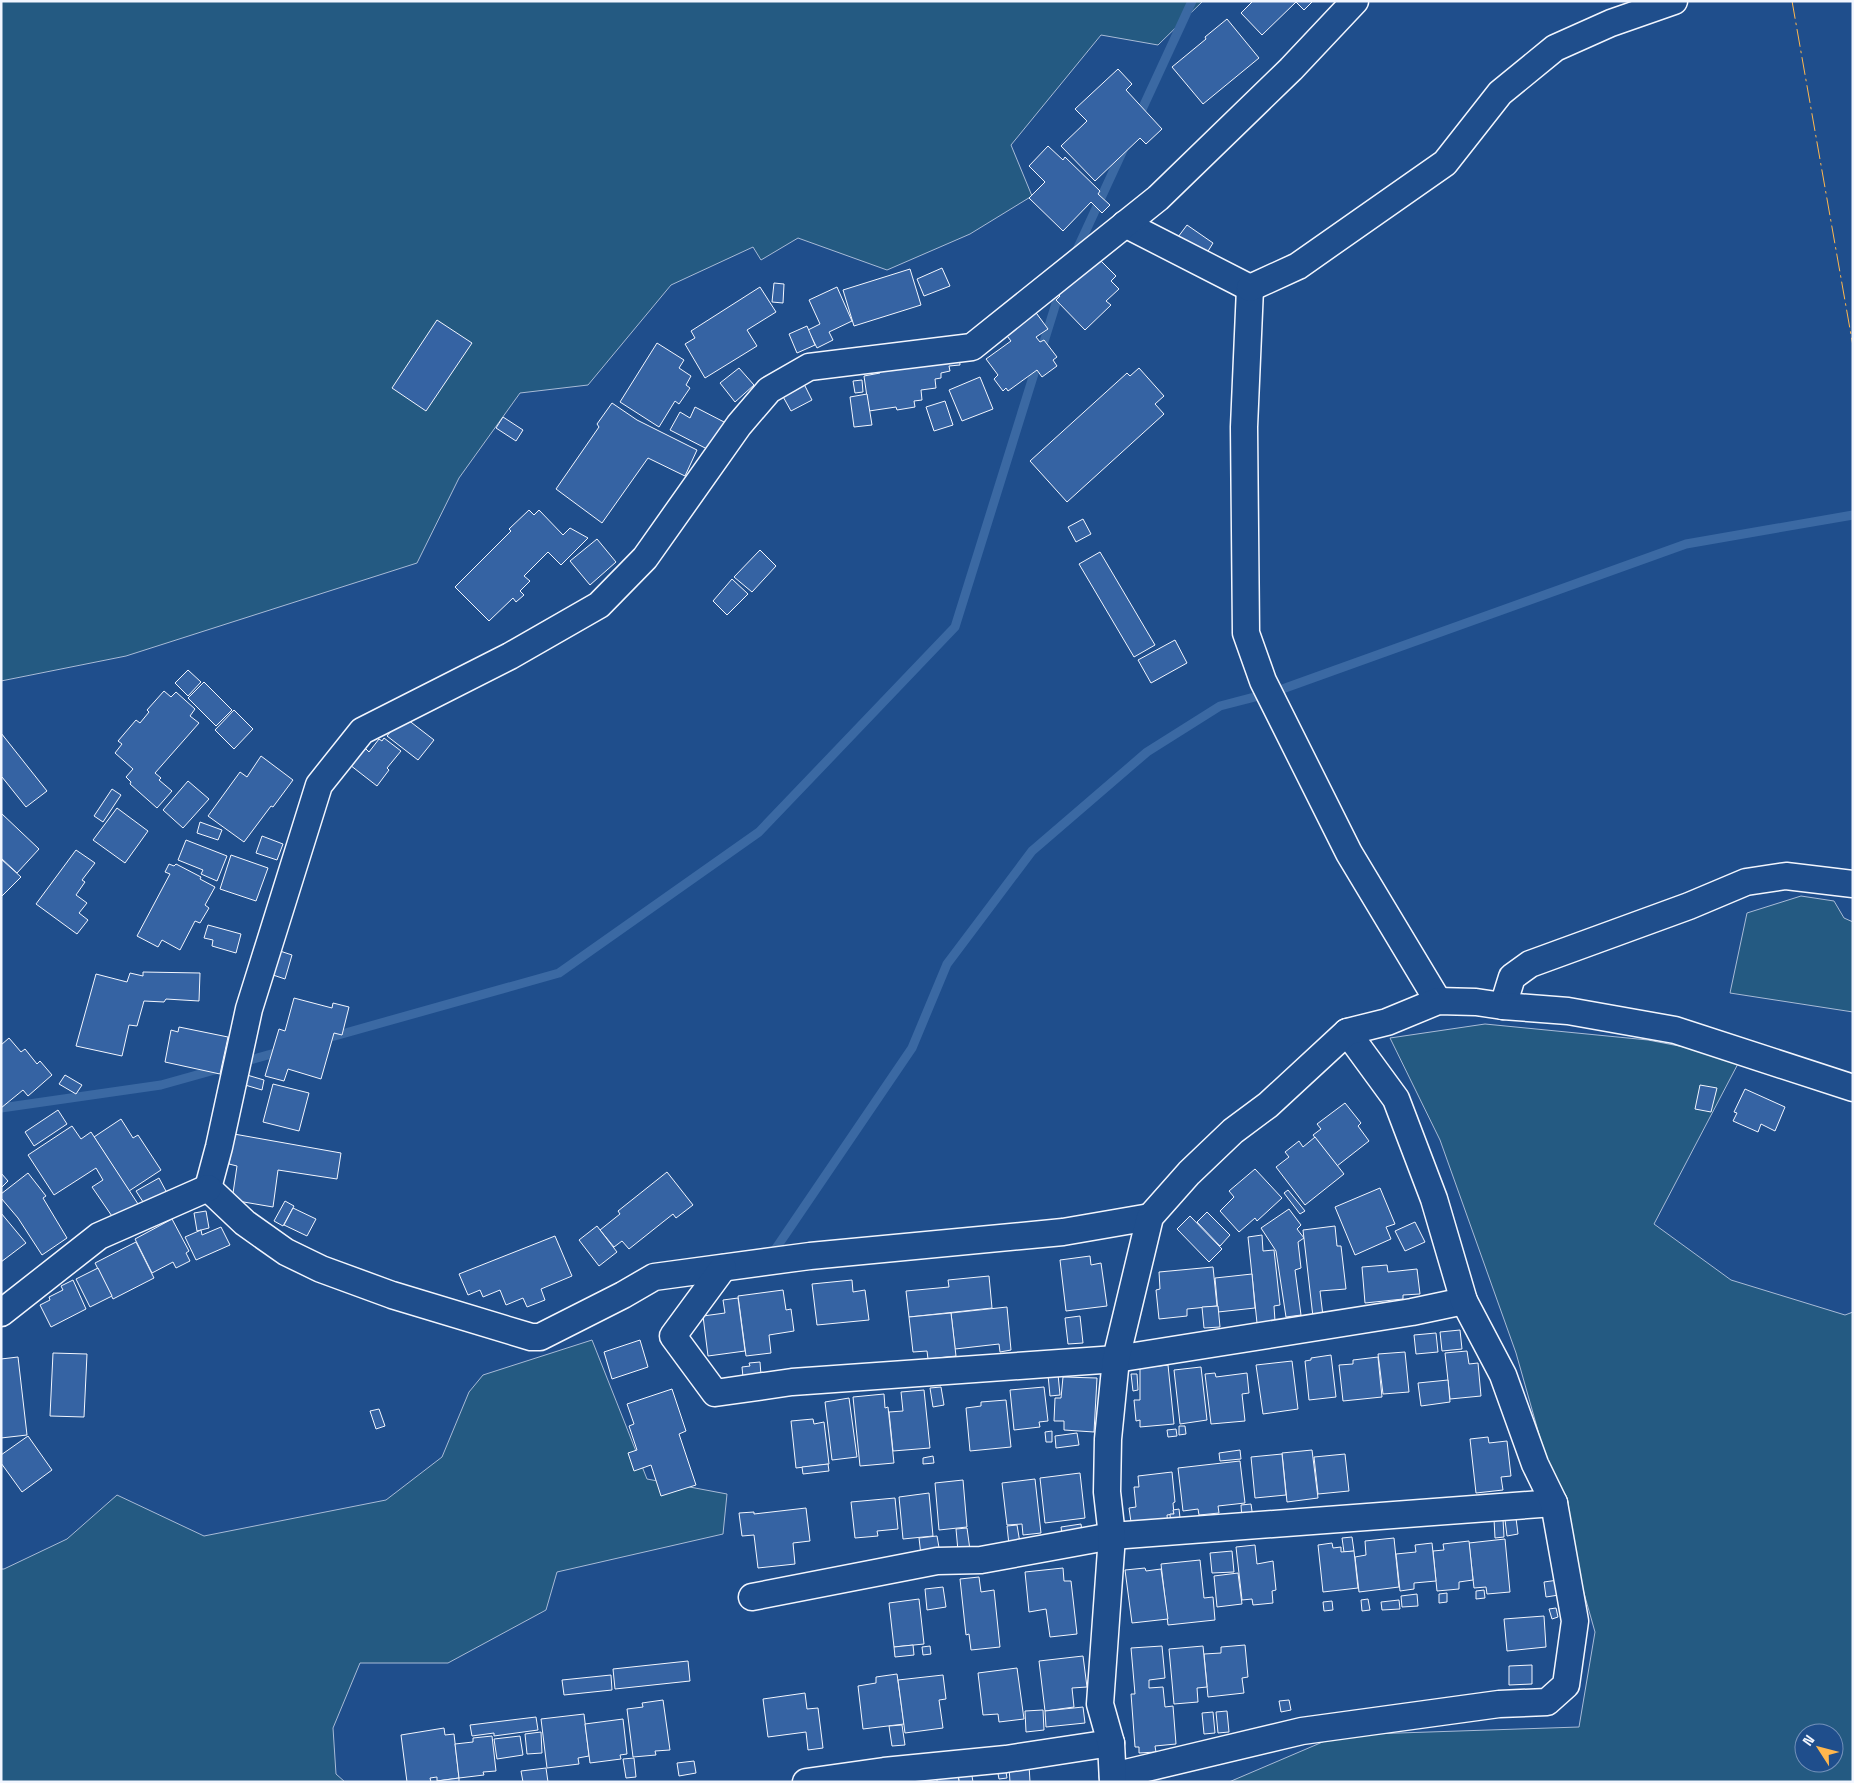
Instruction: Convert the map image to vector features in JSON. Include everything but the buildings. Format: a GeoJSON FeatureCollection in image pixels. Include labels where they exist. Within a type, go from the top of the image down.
{"type":"FeatureCollection","features":[{"type":"Feature","properties":{"kind":"street"},"geometry":{"type":"LineString","coordinates":[[208,1188],[219,1147],[249,1009],[319,785],[362,731],[510,656],[599,605],[644,558],[739,425],[769,390],[809,368],[972,347],[1158,198],[1291,69],[1355,1]]}},
{"type":"Feature","properties":{"kind":"street"},"geometry":{"type":"LineString","coordinates":[[1250,288],[1298,266],[1445,163],[1500,93],[1555,48],[1610,23],[1674,1]]}},
{"type":"Feature","properties":{"kind":"street"},"geometry":{"type":"LineString","coordinates":[[1125,224],[1250,288]]}},
{"type":"Feature","properties":{"kind":"street"},"geometry":{"type":"LineString","coordinates":[[1250,288],[1244,427],[1246,633],[1263,681],[1349,853],[1438,1001]]}},
{"type":"Feature","properties":{"kind":"street"},"geometry":{"type":"LineString","coordinates":[[1503,1006],[1512,977],[1530,964],[1689,906],[1746,882],[1786,876],[1853,884]]}},
{"type":"Feature","properties":{"kind":"street"},"geometry":{"type":"LineString","coordinates":[[1347,1032],[1396,1100],[1434,1199],[1464,1301],[1503,1375],[1534,1464],[1554,1504],[1575,1621],[1566,1685],[1547,1702],[1499,1704],[1302,1731],[1113,1779],[1111,1743],[1100,1704],[1112,1536],[1107,1492],[1108,1439],[1116,1359],[1150,1216],[1189,1173],[1233,1131],[1268,1105],[1347,1032],[1387,1022],[1438,1001],[1476,1002],[1568,1011],[1676,1030],[1794,1067],[1853,1088]]}},
{"type":"Feature","properties":{"kind":"street"},"geometry":{"type":"LineString","coordinates":[[208,1188],[253,1228],[286,1252],[321,1269],[410,1301],[531,1337],[540,1337],[654,1277],[840,1253],[1063,1232],[1150,1216]]}},
{"type":"Feature","properties":{"kind":"street"},"geometry":{"type":"LineString","coordinates":[[1,1313],[99,1236],[208,1188]]}},
{"type":"Feature","properties":{"kind":"street"},"geometry":{"type":"LineString","coordinates":[[723,1268],[673,1336],[715,1393],[792,1382],[1116,1359],[1412,1312],[1464,1301]]}},
{"type":"Feature","properties":{"kind":"street"},"geometry":{"type":"LineString","coordinates":[[752,1597],[937,1561],[981,1560],[1112,1536],[1554,1504]]}},
{"type":"Feature","properties":{"kind":"street"},"geometry":{"type":"LineString","coordinates":[[806,1782],[884,1771],[1006,1759],[1111,1743]]}},
{"type":"Feature","properties":{"kind":"shaded area"},"geometry":{"type":"Polygon","coordinates":[[[1,1],[1203,1],[1158,45],[1101,35],[1011,145],[1032,196],[970,234],[887,270],[798,238],[761,260],[753,247],[671,285],[588,385],[520,393],[459,478],[417,563],[126,656],[1,681],[1,1]]]}},
{"type":"Feature","properties":{"kind":"shaded area"},"geometry":{"type":"Polygon","coordinates":[[[1801,896],[1834,901],[1844,918],[1853,922],[1853,1012],[1730,993],[1747,913],[1801,896]]]}},
{"type":"Feature","properties":{"kind":"shaded area"},"geometry":{"type":"Polygon","coordinates":[[[1485,1024],[1648,1040],[1741,1058],[1654,1224],[1731,1280],[1845,1315],[1853,1312],[1853,1782],[1229,1782],[1339,1735],[1579,1727],[1595,1632],[1516,1353],[1440,1140],[1390,1038],[1485,1024]]]}},
{"type":"Feature","properties":{"kind":"shaded area"},"geometry":{"type":"Polygon","coordinates":[[[592,1340],[647,1479],[727,1494],[723,1534],[557,1572],[546,1610],[448,1663],[360,1663],[333,1728],[336,1774],[345,1782],[1,1782],[1,1569],[67,1539],[117,1495],[204,1536],[386,1500],[442,1457],[469,1392],[483,1375],[592,1340]]]}},
{"type":"Feature","properties":{"kind":"waterway"},"geometry":{"type":"LineString","coordinates":[[1138,118],[1192,1]]}},
{"type":"Feature","properties":{"kind":"waterway"},"geometry":{"type":"LineString","coordinates":[[1075,254],[1124,148]]}},
{"type":"Feature","properties":{"kind":"waterway"},"geometry":{"type":"LineString","coordinates":[[324,1039],[559,973],[759,832],[955,627],[1062,284]]}},
{"type":"Feature","properties":{"kind":"waterway"},"geometry":{"type":"LineString","coordinates":[[770,1257],[912,1048],[947,964],[1032,851],[1147,752],[1220,706],[1274,692],[1686,544],[1853,515]]}},
{"type":"Feature","properties":{"kind":"waterway"},"geometry":{"type":"LineString","coordinates":[[1,1108],[161,1085],[282,1051]]}},
{"type":"Feature","properties":{"kind":"power"},"geometry":{"type":"LineString","coordinates":[[1792,1],[1853,346]]}}]}
